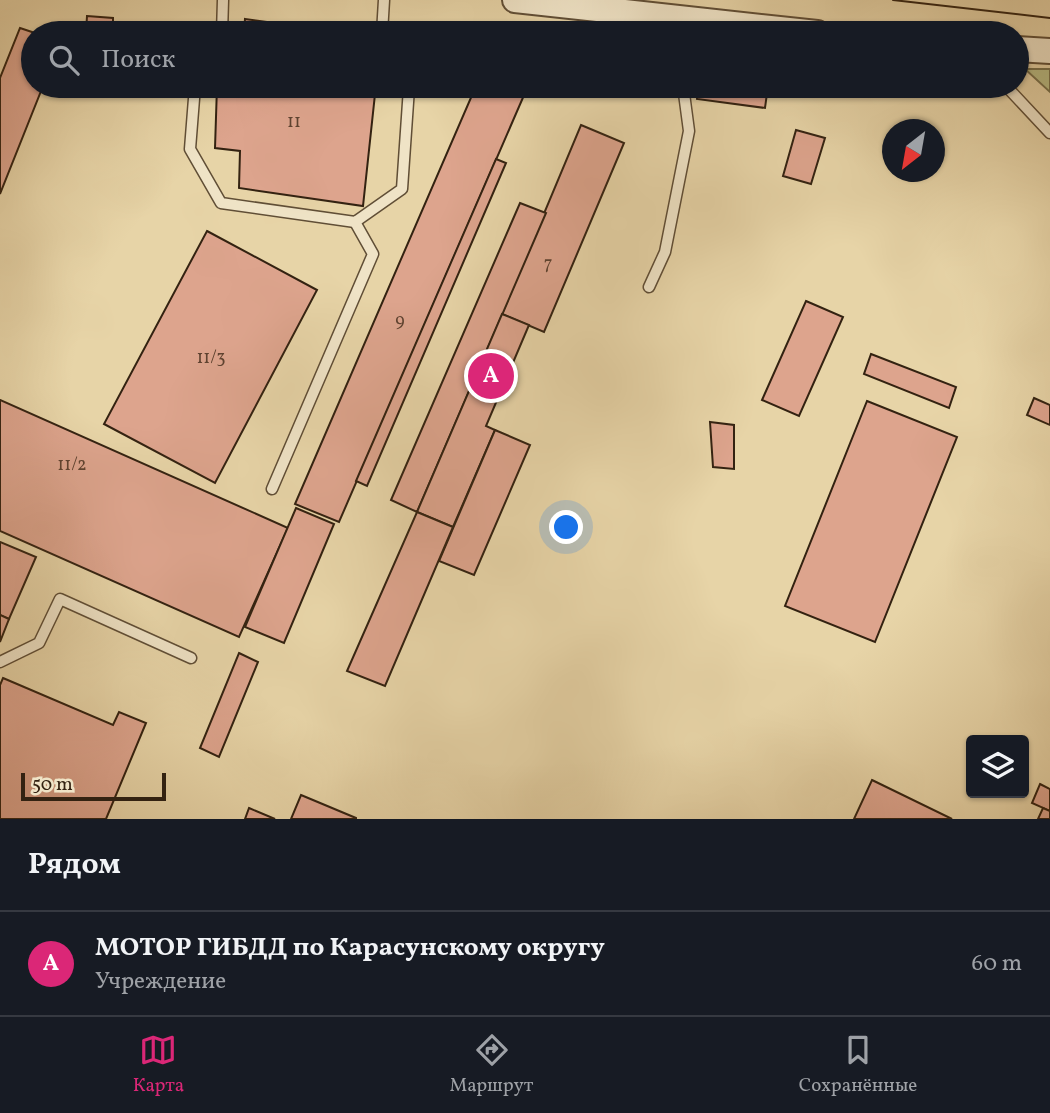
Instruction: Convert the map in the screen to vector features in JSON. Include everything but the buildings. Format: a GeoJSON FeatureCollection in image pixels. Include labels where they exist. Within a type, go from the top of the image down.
{"type":"FeatureCollection","features":[{"type":"Feature","properties":{"kind":"street"},"geometry":{"type":"LineString","coordinates":[[515,0],[657,21]]}},
{"type":"Feature","properties":{"kind":"street"},"geometry":{"type":"LineString","coordinates":[[1029,50],[1050,51]]}},
{"type":"Feature","properties":{"kind":"lane"},"geometry":{"type":"LineString","coordinates":[[222,21],[223,0]]}},
{"type":"Feature","properties":{"kind":"lane"},"geometry":{"type":"LineString","coordinates":[[383,21],[384,0]]}},
{"type":"Feature","properties":{"kind":"lane"},"geometry":{"type":"LineString","coordinates":[[194,98],[190,149],[221,203],[355,222],[402,189],[408,98]]}},
{"type":"Feature","properties":{"kind":"lane"},"geometry":{"type":"LineString","coordinates":[[649,287],[665,252],[689,131],[684,98]]}},
{"type":"Feature","properties":{"kind":"lane"},"geometry":{"type":"LineString","coordinates":[[1017,98],[1050,133]]}},
{"type":"Feature","properties":{"kind":"lane"},"geometry":{"type":"LineString","coordinates":[[272,489],[373,254],[355,222]]}},
{"type":"Feature","properties":{"kind":"lane"},"geometry":{"type":"LineString","coordinates":[[0,662],[39,643],[60,599],[191,658]]}},
{"type":"Feature","properties":{"kind":"green space"},"geometry":{"type":"Polygon","coordinates":[[[1029,69],[1050,69],[1050,92],[1029,73],[1029,69]]]}},
{"type":"Feature","properties":{"kind":"tram line"},"geometry":{"type":"LineString","coordinates":[[893,0],[1050,18]]}},
{"type":"Feature","properties":{"kind":"place","name":"МОТОР ГИБДД по Карасунскому округу"},"geometry":{"type":"Point","coordinates":[491,376]}}]}
